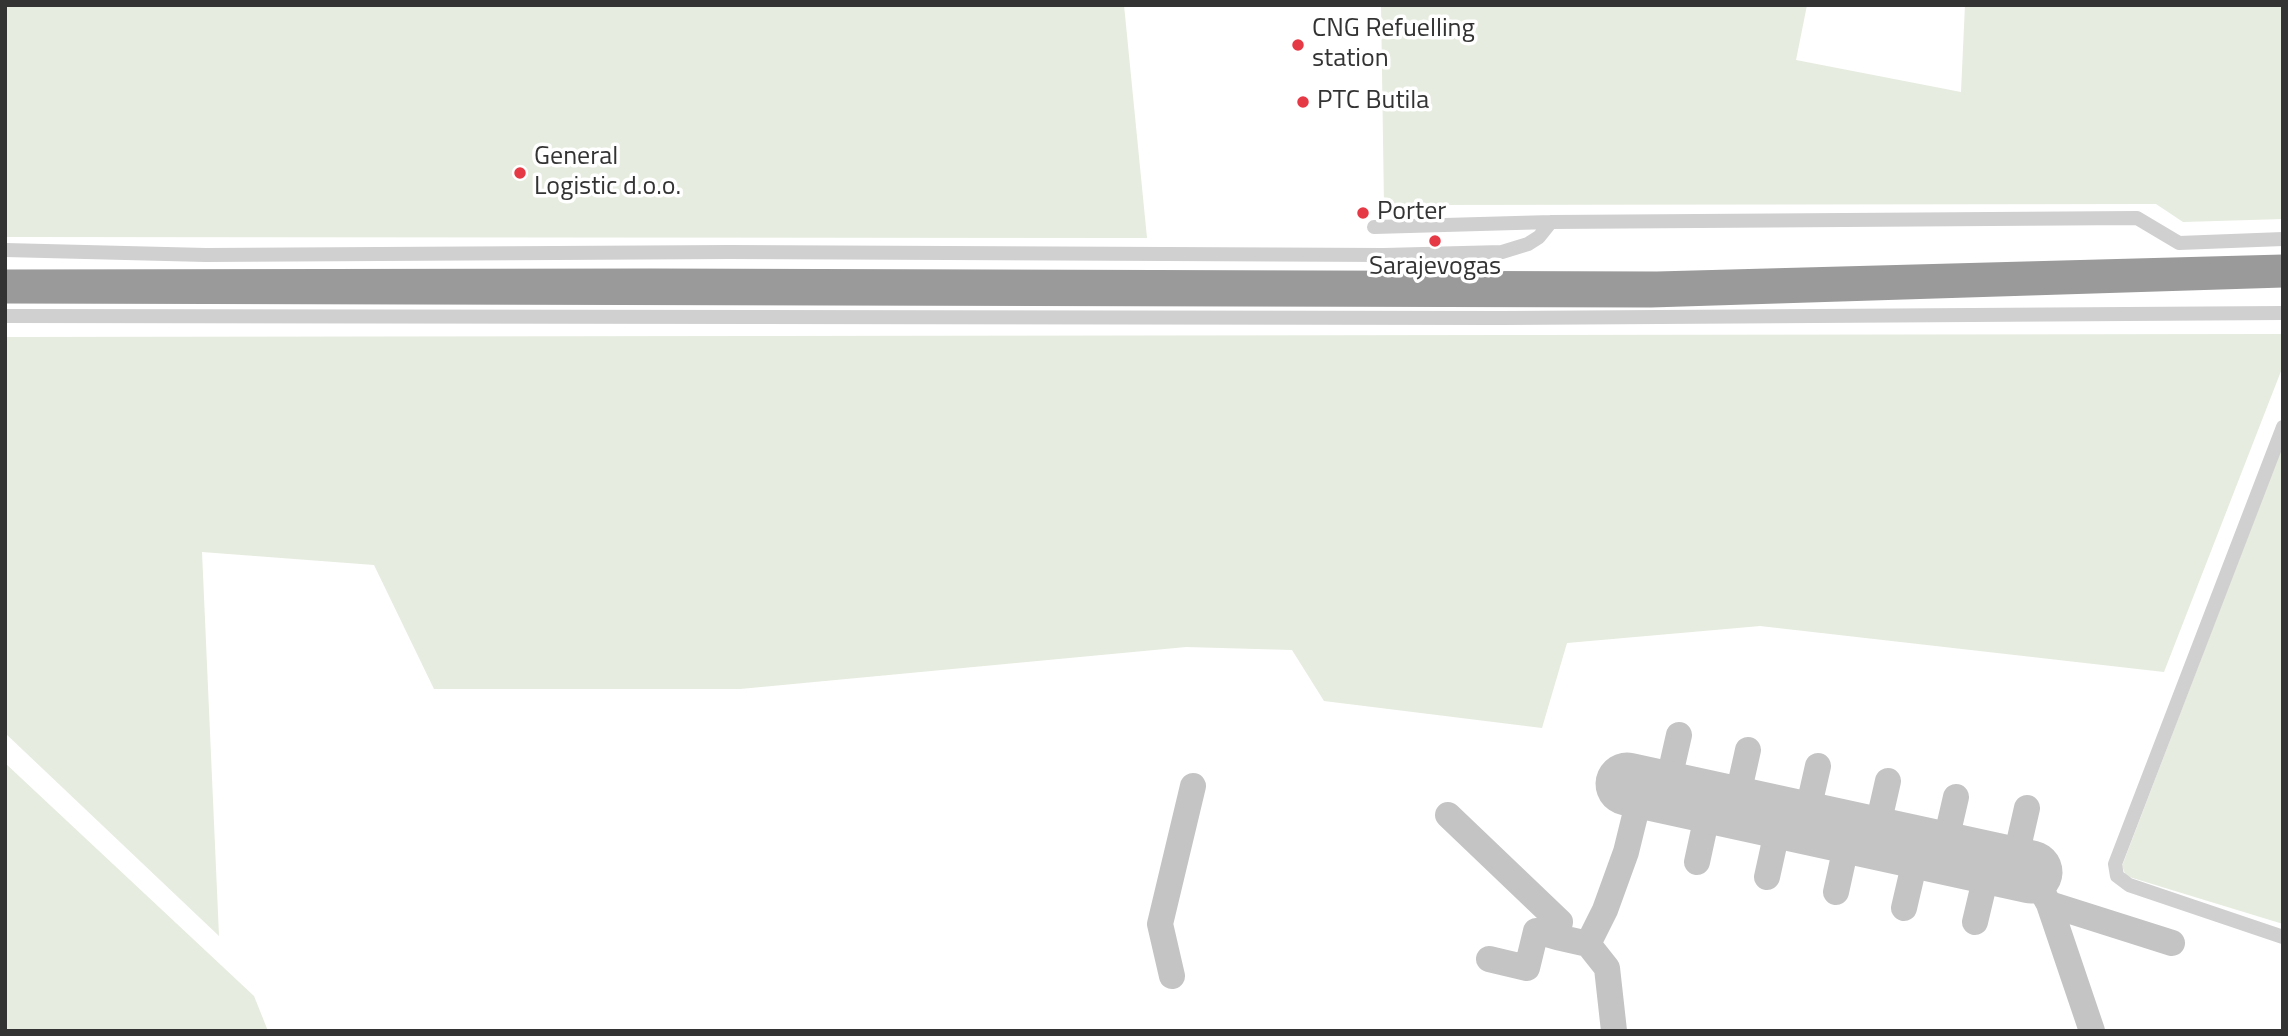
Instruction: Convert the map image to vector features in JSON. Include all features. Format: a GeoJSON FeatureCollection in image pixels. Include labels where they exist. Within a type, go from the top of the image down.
{"type":"FeatureCollection","features":[{"type":"Feature","properties":{"kind":"highway"},"geometry":{"type":"LineString","coordinates":[[5,279],[1657,281],[2283,264]]}},
{"type":"Feature","properties":{"kind":"highway"},"geometry":{"type":"LineString","coordinates":[[5,294],[1651,298],[2283,278]]}},
{"type":"Feature","properties":{"kind":"street"},"geometry":{"type":"LineString","coordinates":[[1374,227],[1551,222],[2137,218],[2179,243],[2283,239]]}},
{"type":"Feature","properties":{"kind":"street"},"geometry":{"type":"LineString","coordinates":[[5,250],[206,255],[729,252],[1384,255],[1503,251],[1528,244],[1539,237],[1551,222]]}},
{"type":"Feature","properties":{"kind":"street"},"geometry":{"type":"LineString","coordinates":[[10,316],[1517,318],[2283,313]]}},
{"type":"Feature","properties":{"kind":"street"},"geometry":{"type":"LineString","coordinates":[[2283,427],[2115,864],[2117,876],[2129,885],[2283,937]]}},
{"type":"Feature","properties":{"kind":"shaded area"},"geometry":{"type":"Polygon","coordinates":[[[5,5],[1124,5],[1147,238],[5,237],[5,5]]]}},
{"type":"Feature","properties":{"kind":"shaded area"},"geometry":{"type":"Polygon","coordinates":[[[1381,5],[1807,5],[1796,60],[1961,92],[1965,5],[2283,5],[2283,219],[2183,222],[2156,204],[1384,205],[1381,5]]]}},
{"type":"Feature","properties":{"kind":"shaded area"},"geometry":{"type":"Polygon","coordinates":[[[2283,334],[2283,366],[2164,672],[1760,626],[1567,643],[1542,728],[1324,701],[1292,650],[1186,647],[740,689],[434,689],[374,565],[202,552],[219,936],[5,733],[5,337],[2283,334]]]}},
{"type":"Feature","properties":{"kind":"shaded area"},"geometry":{"type":"Polygon","coordinates":[[[2283,444],[2283,924],[2126,876],[2122,866],[2283,444]]]}},
{"type":"Feature","properties":{"kind":"shaded area"},"geometry":{"type":"Polygon","coordinates":[[[5,763],[254,996],[268,1031],[5,1031],[5,763]]]}},
{"type":"Feature","properties":{"kind":"taxiway"},"geometry":{"type":"LineString","coordinates":[[1666,792],[1679,735]]}},
{"type":"Feature","properties":{"kind":"taxiway"},"geometry":{"type":"LineString","coordinates":[[1735,808],[1748,750]]}},
{"type":"Feature","properties":{"kind":"taxiway"},"geometry":{"type":"LineString","coordinates":[[1805,823],[1818,766]]}},
{"type":"Feature","properties":{"kind":"taxiway"},"geometry":{"type":"LineString","coordinates":[[1875,838],[1888,781]]}},
{"type":"Feature","properties":{"kind":"taxiway"},"geometry":{"type":"LineString","coordinates":[[1172,976],[1160,924],[1193,786]]}},
{"type":"Feature","properties":{"kind":"taxiway"},"geometry":{"type":"LineString","coordinates":[[1448,815],[1560,922],[1557,937],[1588,944],[1605,910],[1626,852],[1642,787]]}},
{"type":"Feature","properties":{"kind":"taxiway"},"geometry":{"type":"LineString","coordinates":[[1943,853],[1956,797]]}},
{"type":"Feature","properties":{"kind":"taxiway"},"geometry":{"type":"LineString","coordinates":[[1697,862],[1710,802]]}},
{"type":"Feature","properties":{"kind":"taxiway"},"geometry":{"type":"LineString","coordinates":[[2013,869],[2027,808]]}},
{"type":"Feature","properties":{"kind":"taxiway"},"geometry":{"type":"LineString","coordinates":[[1767,877],[1780,818]]}},
{"type":"Feature","properties":{"kind":"taxiway"},"geometry":{"type":"LineString","coordinates":[[1836,892],[1849,833]]}},
{"type":"Feature","properties":{"kind":"taxiway"},"geometry":{"type":"LineString","coordinates":[[1904,908],[1918,848]]}},
{"type":"Feature","properties":{"kind":"taxiway"},"geometry":{"type":"LineString","coordinates":[[1975,922],[1989,863]]}},
{"type":"Feature","properties":{"kind":"taxiway"},"geometry":{"type":"LineString","coordinates":[[2031,872],[2049,904],[2092,1031]]}},
{"type":"Feature","properties":{"kind":"taxiway"},"geometry":{"type":"LineString","coordinates":[[2049,904],[2172,943]]}},
{"type":"Feature","properties":{"kind":"taxiway"},"geometry":{"type":"LineString","coordinates":[[1489,959],[1527,968],[1536,931],[1557,937]]}},
{"type":"Feature","properties":{"kind":"taxiway"},"geometry":{"type":"LineString","coordinates":[[1588,944],[1607,968],[1614,1031]]}},
{"type":"Feature","properties":{"kind":"runway"},"geometry":{"type":"LineString","coordinates":[[1627,784],[2031,872]]}},
{"type":"Feature","properties":{"kind":"place","name":"CNG Refuelling station"},"geometry":{"type":"Point","coordinates":[1298,45]}},
{"type":"Feature","properties":{"kind":"place","name":"PTC Butila"},"geometry":{"type":"Point","coordinates":[1303,102]}},
{"type":"Feature","properties":{"kind":"place","name":"General Logistic d.o.o."},"geometry":{"type":"Point","coordinates":[520,173]}},
{"type":"Feature","properties":{"kind":"place","name":"Porter"},"geometry":{"type":"Point","coordinates":[1363,213]}},
{"type":"Feature","properties":{"kind":"place","name":"Sarajevogas"},"geometry":{"type":"Point","coordinates":[1435,241]}}]}
